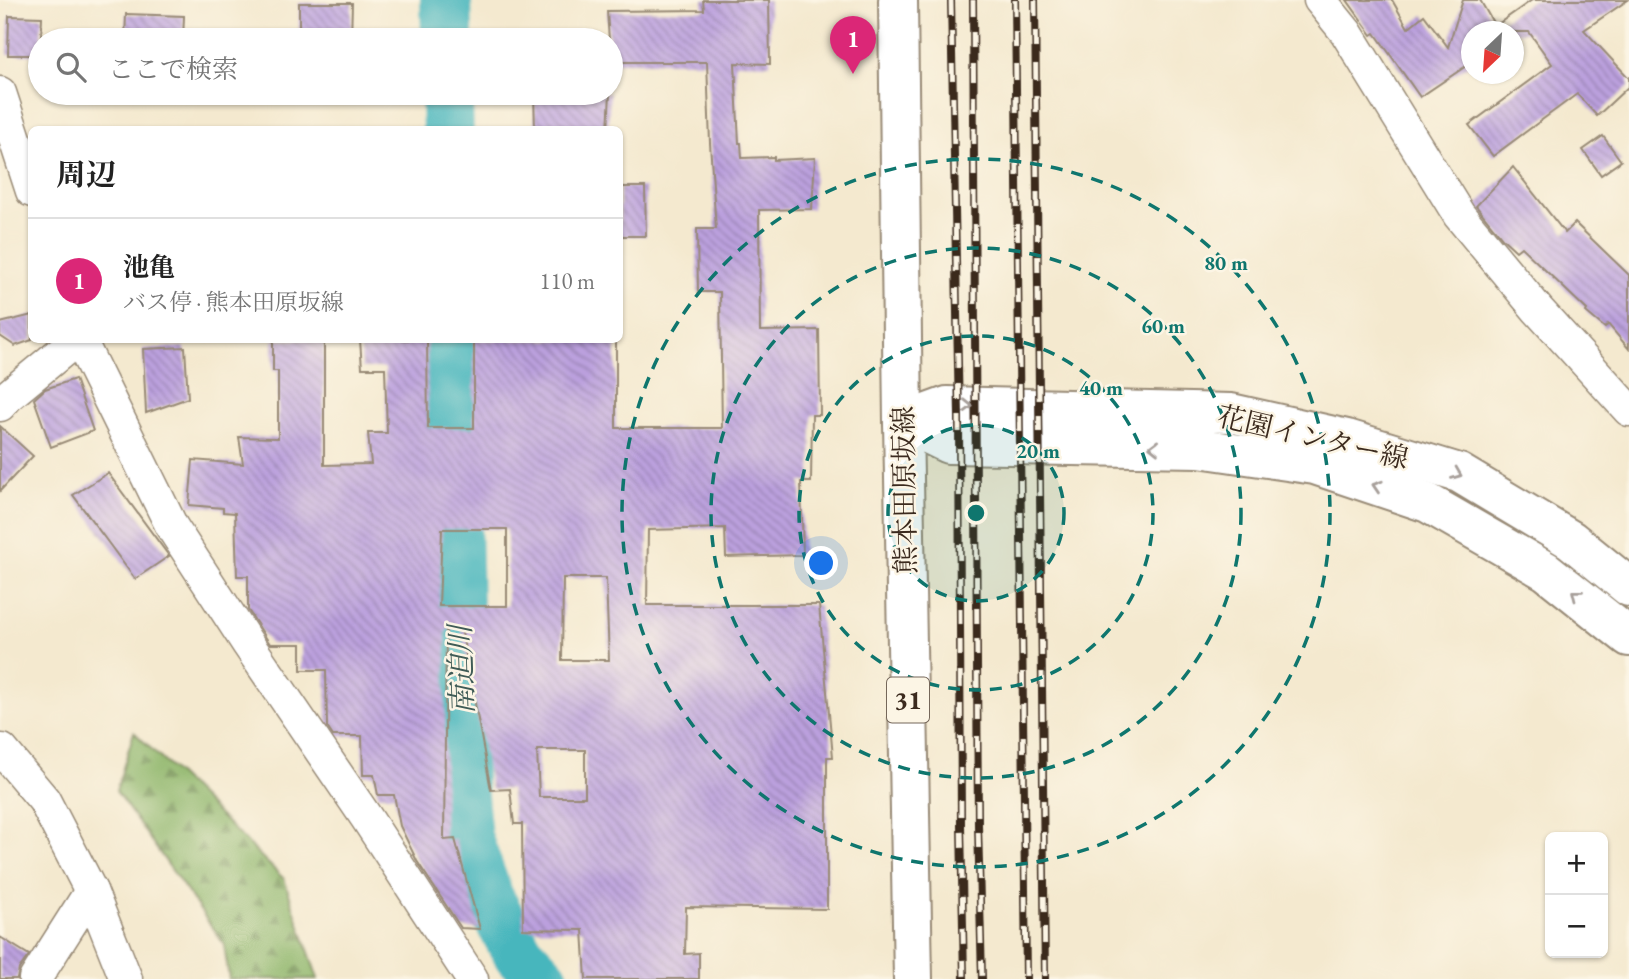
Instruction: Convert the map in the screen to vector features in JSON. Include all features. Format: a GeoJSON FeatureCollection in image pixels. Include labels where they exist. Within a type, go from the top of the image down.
{"type":"FeatureCollection","features":[{"type":"Feature","properties":{"kind":"main road","name":"熊本田原坂線"},"geometry":{"type":"LineString","coordinates":[[898,0],[902,422],[913,979]]}},
{"type":"Feature","properties":{"kind":"main road","name":"花園インター線"},"geometry":{"type":"LineString","coordinates":[[902,422],[947,406],[1231,413],[1347,439],[1460,473],[1571,540],[1629,587]]}},
{"type":"Feature","properties":{"kind":"main road","name":"花園インター線"},"geometry":{"type":"LineString","coordinates":[[902,422],[948,444],[1199,448],[1315,465],[1428,503],[1546,571],[1629,637]]}},
{"type":"Feature","properties":{"kind":"street"},"geometry":{"type":"LineString","coordinates":[[1320,0],[1346,32],[1459,215],[1538,310],[1629,410]]}},
{"type":"Feature","properties":{"kind":"street"},"geometry":{"type":"LineString","coordinates":[[0,93],[28,179]]}},
{"type":"Feature","properties":{"kind":"street"},"geometry":{"type":"LineString","coordinates":[[0,405],[74,343]]}},
{"type":"Feature","properties":{"kind":"street"},"geometry":{"type":"LineString","coordinates":[[80,343],[172,527],[472,979]]}},
{"type":"Feature","properties":{"kind":"street"},"geometry":{"type":"LineString","coordinates":[[0,750],[44,800],[91,891],[126,979]]}},
{"type":"Feature","properties":{"kind":"street"},"geometry":{"type":"LineString","coordinates":[[35,979],[91,891]]}},
{"type":"Feature","properties":{"kind":"green space"},"geometry":{"type":"Polygon","coordinates":[[[134,732],[284,879],[318,979],[229,979],[224,944],[116,791],[134,732]]]}},
{"type":"Feature","properties":{"kind":"building"},"geometry":{"type":"Polygon","coordinates":[[[703,0],[769,0],[770,64],[735,63],[742,158],[815,158],[812,209],[759,210],[760,331],[819,330],[820,415],[812,415],[811,482],[801,482],[803,555],[726,557],[725,528],[648,530],[647,605],[819,605],[833,757],[827,757],[827,909],[686,907],[685,954],[699,953],[699,979],[586,979],[583,930],[523,929],[522,824],[514,824],[510,789],[491,790],[461,628],[446,629],[444,840],[455,839],[480,929],[461,928],[417,861],[400,826],[394,795],[378,795],[374,775],[363,775],[362,736],[333,736],[327,727],[326,670],[301,670],[301,644],[270,644],[248,610],[248,576],[237,576],[235,513],[223,512],[223,508],[189,505],[193,460],[243,464],[239,437],[278,438],[278,371],[273,371],[273,343],[324,343],[324,465],[371,464],[368,433],[387,433],[385,368],[362,368],[360,343],[427,343],[428,428],[474,428],[474,343],[616,343],[616,428],[722,428],[720,292],[698,292],[697,229],[716,229],[707,62],[623,62],[623,28],[608,28],[607,11],[704,10],[703,0]],[[442,529],[439,606],[507,606],[507,529],[442,529]],[[563,578],[562,660],[609,660],[606,578],[563,578]],[[537,750],[539,797],[585,797],[585,750],[537,750]]]}},
{"type":"Feature","properties":{"kind":"building"},"geometry":{"type":"Polygon","coordinates":[[[1347,0],[1392,0],[1408,28],[1424,15],[1448,47],[1463,0],[1480,0],[1492,21],[1461,21],[1461,69],[1420,97],[1375,33],[1372,35],[1347,0]]]}},
{"type":"Feature","properties":{"kind":"building"},"geometry":{"type":"Polygon","coordinates":[[[1532,0],[1628,0],[1584,30],[1629,78],[1629,86],[1597,116],[1577,94],[1493,156],[1469,125],[1552,64],[1529,32],[1524,32],[1524,21],[1502,21],[1532,0]]]}},
{"type":"Feature","properties":{"kind":"building"},"geometry":{"type":"Polygon","coordinates":[[[299,3],[352,3],[351,28],[299,28],[299,3]]]}},
{"type":"Feature","properties":{"kind":"building"},"geometry":{"type":"Polygon","coordinates":[[[126,14],[184,16],[184,28],[125,28],[126,14]]]}},
{"type":"Feature","properties":{"kind":"building"},"geometry":{"type":"Polygon","coordinates":[[[9,16],[42,17],[41,28],[28,28],[28,55],[8,55],[9,16]]]}},
{"type":"Feature","properties":{"kind":"building"},"geometry":{"type":"Polygon","coordinates":[[[534,105],[609,105],[608,126],[535,126],[534,105]]]}},
{"type":"Feature","properties":{"kind":"building"},"geometry":{"type":"Polygon","coordinates":[[[1603,136],[1621,161],[1601,175],[1583,150],[1603,136]]]}},
{"type":"Feature","properties":{"kind":"building"},"geometry":{"type":"Polygon","coordinates":[[[1513,167],[1565,233],[1575,223],[1629,275],[1629,349],[1608,324],[1605,328],[1586,312],[1587,310],[1521,247],[1516,251],[1502,238],[1476,206],[1513,167]]]}},
{"type":"Feature","properties":{"kind":"building"},"geometry":{"type":"Polygon","coordinates":[[[623,187],[645,187],[646,236],[623,236],[623,187]]]}},
{"type":"Feature","properties":{"kind":"building"},"geometry":{"type":"Polygon","coordinates":[[[28,316],[28,341],[15,346],[0,336],[0,323],[28,316]]]}},
{"type":"Feature","properties":{"kind":"building"},"geometry":{"type":"Polygon","coordinates":[[[185,347],[188,398],[146,413],[143,349],[185,347]]]}},
{"type":"Feature","properties":{"kind":"building"},"geometry":{"type":"Polygon","coordinates":[[[75,379],[93,431],[51,447],[34,399],[45,389],[75,379]]]}},
{"type":"Feature","properties":{"kind":"building"},"geometry":{"type":"Polygon","coordinates":[[[0,426],[33,456],[0,491],[0,426]]]}},
{"type":"Feature","properties":{"kind":"building"},"geometry":{"type":"Polygon","coordinates":[[[108,473],[169,556],[135,579],[73,495],[108,473]]]}},
{"type":"Feature","properties":{"kind":"building"},"geometry":{"type":"Polygon","coordinates":[[[0,937],[29,955],[19,969],[17,979],[0,979],[0,937]]]}},
{"type":"Feature","properties":{"kind":"waterway","name":"南迫川"},"geometry":{"type":"LineString","coordinates":[[446,0],[447,28]]}},
{"type":"Feature","properties":{"kind":"waterway","name":"南迫川"},"geometry":{"type":"LineString","coordinates":[[447,105],[448,126]]}},
{"type":"Feature","properties":{"kind":"waterway","name":"南迫川"},"geometry":{"type":"LineString","coordinates":[[451,343],[461,786],[466,837],[488,898],[519,954],[543,979]]}},
{"type":"Feature","properties":{"kind":"railway"},"geometry":{"type":"LineString","coordinates":[[951,0],[959,417],[964,979]]}},
{"type":"Feature","properties":{"kind":"railway"},"geometry":{"type":"LineString","coordinates":[[973,0],[978,825],[982,979]]}},
{"type":"Feature","properties":{"kind":"railway"},"geometry":{"type":"LineString","coordinates":[[1015,0],[1026,979]]}},
{"type":"Feature","properties":{"kind":"railway"},"geometry":{"type":"LineString","coordinates":[[1035,0],[1045,979]]}},
{"type":"Feature","properties":{"kind":"place","name":"池亀"},"geometry":{"type":"Point","coordinates":[853,74]}}]}
